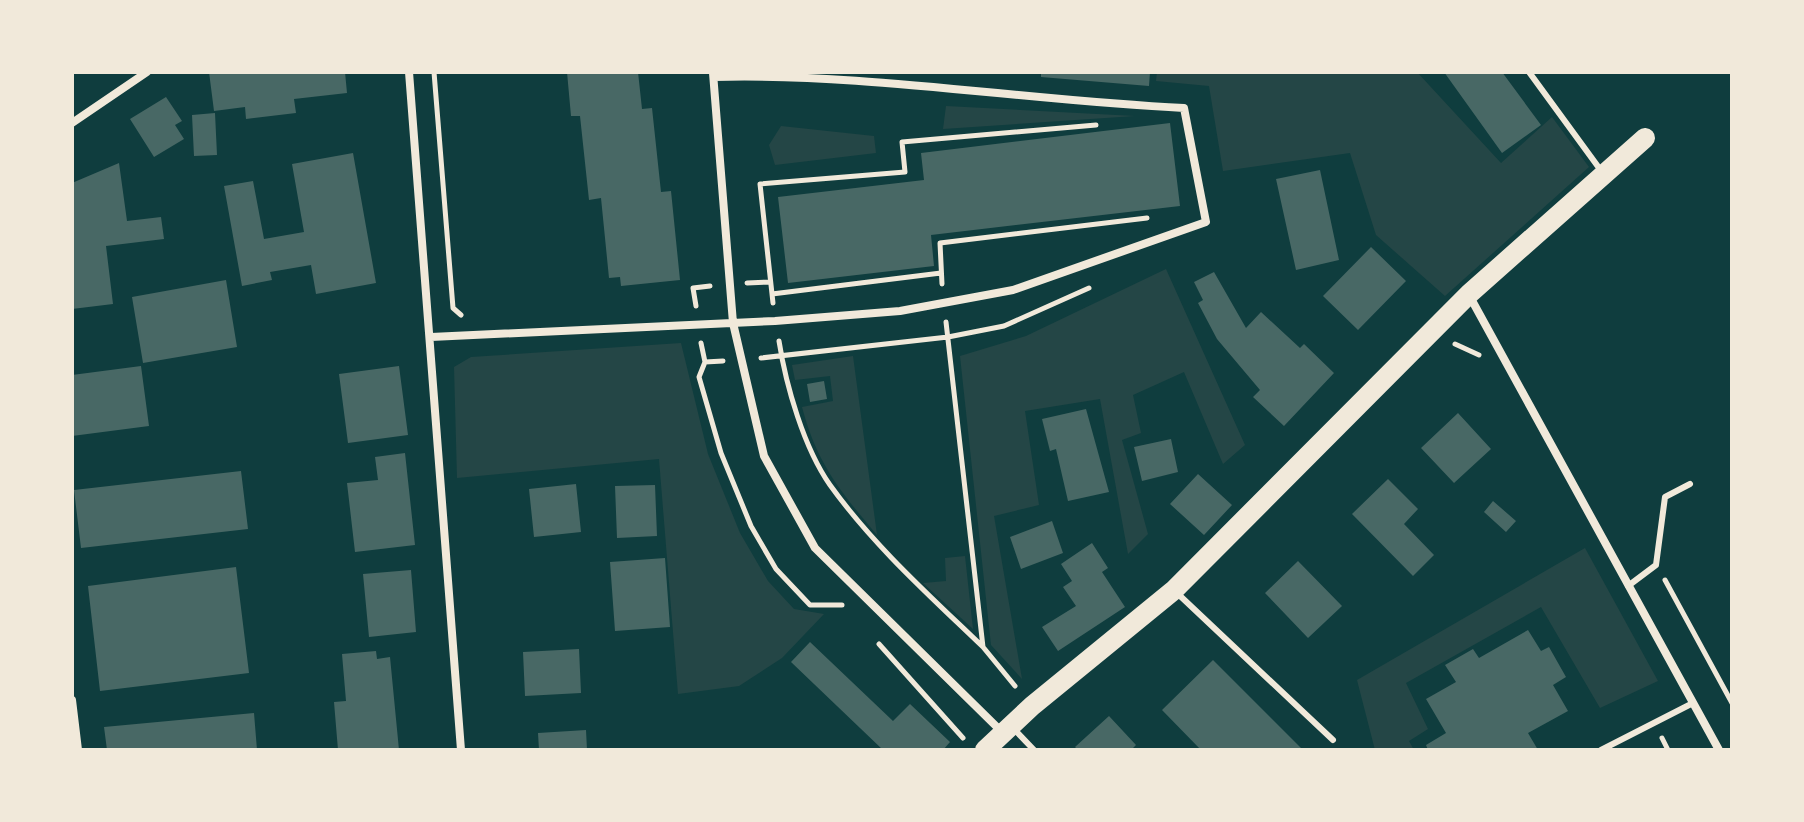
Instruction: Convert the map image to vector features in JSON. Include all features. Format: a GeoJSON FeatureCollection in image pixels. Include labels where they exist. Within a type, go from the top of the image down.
{"type":"FeatureCollection","features":[{"type":"Feature","properties":{"kind":"main road"},"geometry":{"type":"LineString","coordinates":[[985,750],[1174,590],[1469,294],[1645,138]]}},
{"type":"Feature","properties":{"kind":"street"},"geometry":{"type":"LineString","coordinates":[[72,123],[147,72]]}},
{"type":"Feature","properties":{"kind":"street"},"geometry":{"type":"LineString","coordinates":[[409,72],[461,750]]}},
{"type":"Feature","properties":{"kind":"street"},"geometry":{"type":"LineString","coordinates":[[431,337],[733,323],[775,321],[900,311],[1013,290],[1206,222],[1184,108],[780,75],[714,74],[733,323],[764,456],[815,548],[1007,729]]}},
{"type":"Feature","properties":{"kind":"street"},"geometry":{"type":"LineString","coordinates":[[1469,294],[1719,750]]}},
{"type":"Feature","properties":{"kind":"street"},"geometry":{"type":"LineString","coordinates":[[72,700],[78,750]]}},
{"type":"Feature","properties":{"kind":"lane"},"geometry":{"type":"LineString","coordinates":[[1529,72],[1604,175]]}},
{"type":"Feature","properties":{"kind":"lane"},"geometry":{"type":"LineString","coordinates":[[1628,586],[1656,565],[1665,497],[1690,484]]}},
{"type":"Feature","properties":{"kind":"lane"},"geometry":{"type":"LineString","coordinates":[[1174,590],[1333,740]]}},
{"type":"Feature","properties":{"kind":"lane"},"geometry":{"type":"LineString","coordinates":[[1601,750],[1693,703]]}},
{"type":"Feature","properties":{"kind":"lane"},"geometry":{"type":"LineString","coordinates":[[1007,729],[1034,750]]}},
{"type":"Feature","properties":{"kind":"path"},"geometry":{"type":"LineString","coordinates":[[434,72],[453,308],[465,320]]}},
{"type":"Feature","properties":{"kind":"path"},"geometry":{"type":"LineString","coordinates":[[1018,689],[983,647],[879,543],[829,484],[805,437],[781,356],[760,184],[905,172],[902,142],[1101,125]]}},
{"type":"Feature","properties":{"kind":"path"},"geometry":{"type":"LineString","coordinates":[[983,647],[944,304],[940,243],[1161,216]]}},
{"type":"Feature","properties":{"kind":"path"},"geometry":{"type":"LineString","coordinates":[[772,294],[941,273]]}},
{"type":"Feature","properties":{"kind":"path"},"geometry":{"type":"LineString","coordinates":[[680,302],[695,301]]}},
{"type":"Feature","properties":{"kind":"path"},"geometry":{"type":"LineString","coordinates":[[781,356],[948,337]]}},
{"type":"Feature","properties":{"kind":"path"},"geometry":{"type":"LineString","coordinates":[[1656,565],[1732,703]]}},
{"type":"Feature","properties":{"kind":"shaded area"},"geometry":{"type":"Polygon","coordinates":[[[1157,72],[1417,72],[1501,163],[1552,117],[1589,167],[1445,296],[1376,235],[1350,153],[1223,171],[1209,86],[1156,81],[1157,72]]]}},
{"type":"Feature","properties":{"kind":"shaded area"},"geometry":{"type":"Polygon","coordinates":[[[946,106],[1135,116],[943,129],[946,106]]]}},
{"type":"Feature","properties":{"kind":"shaded area"},"geometry":{"type":"Polygon","coordinates":[[[781,126],[874,136],[876,153],[775,165],[769,145],[781,126]]]}},
{"type":"Feature","properties":{"kind":"shaded area"},"geometry":{"type":"Polygon","coordinates":[[[1166,269],[1245,445],[1223,464],[1184,372],[1133,395],[1141,433],[1122,440],[1148,534],[1128,554],[1100,399],[1025,411],[1039,505],[994,516],[1022,679],[991,645],[960,356],[1026,336],[1166,269]]]}},
{"type":"Feature","properties":{"kind":"shaded area"},"geometry":{"type":"Polygon","coordinates":[[[681,343],[708,454],[740,533],[768,581],[794,609],[824,614],[782,658],[739,686],[678,694],[659,459],[457,478],[454,367],[471,357],[681,343]]]}},
{"type":"Feature","properties":{"kind":"shaded area"},"geometry":{"type":"Polygon","coordinates":[[[853,356],[877,535],[831,476],[815,445],[802,407],[833,401],[830,376],[795,380],[792,365],[853,356]]]}},
{"type":"Feature","properties":{"kind":"shaded area"},"geometry":{"type":"Polygon","coordinates":[[[1585,548],[1658,681],[1600,708],[1541,607],[1406,683],[1428,729],[1409,741],[1414,750],[1375,750],[1357,680],[1585,548]]]}},
{"type":"Feature","properties":{"kind":"shaded area"},"geometry":{"type":"Polygon","coordinates":[[[965,556],[973,629],[923,583],[946,581],[945,558],[965,556]]]}},
{"type":"Feature","properties":{"kind":"building"},"geometry":{"type":"Polygon","coordinates":[[[209,72],[345,72],[347,93],[294,99],[296,113],[246,119],[245,107],[214,111],[209,72]]]}},
{"type":"Feature","properties":{"kind":"building"},"geometry":{"type":"Polygon","coordinates":[[[567,72],[638,72],[642,109],[652,108],[661,192],[671,191],[680,280],[621,286],[620,277],[609,278],[601,198],[589,200],[580,116],[571,116],[567,72]]]}},
{"type":"Feature","properties":{"kind":"building"},"geometry":{"type":"Polygon","coordinates":[[[1041,72],[1150,72],[1149,86],[1041,77],[1041,72]]]}},
{"type":"Feature","properties":{"kind":"building"},"geometry":{"type":"Polygon","coordinates":[[[1444,72],[1502,72],[1541,125],[1502,153],[1444,72]]]}},
{"type":"Feature","properties":{"kind":"building"},"geometry":{"type":"Polygon","coordinates":[[[166,97],[182,121],[175,125],[184,139],[154,157],[130,119],[166,97]]]}},
{"type":"Feature","properties":{"kind":"building"},"geometry":{"type":"Polygon","coordinates":[[[215,113],[217,155],[194,156],[192,115],[215,113]]]}},
{"type":"Feature","properties":{"kind":"building"},"geometry":{"type":"Polygon","coordinates":[[[1170,123],[1180,206],[931,235],[934,266],[788,283],[778,197],[924,180],[921,153],[1170,123]]]}},
{"type":"Feature","properties":{"kind":"building"},"geometry":{"type":"Polygon","coordinates":[[[353,153],[376,283],[316,294],[311,265],[270,272],[272,280],[242,286],[224,186],[253,181],[264,239],[304,232],[292,164],[353,153]]]}},
{"type":"Feature","properties":{"kind":"building"},"geometry":{"type":"Polygon","coordinates":[[[119,163],[127,221],[161,217],[164,239],[106,246],[113,304],[72,309],[72,183],[119,163]]]}},
{"type":"Feature","properties":{"kind":"building"},"geometry":{"type":"Polygon","coordinates":[[[1320,170],[1339,260],[1296,270],[1276,179],[1320,170]]]}},
{"type":"Feature","properties":{"kind":"building"},"geometry":{"type":"Polygon","coordinates":[[[1371,247],[1406,281],[1358,330],[1323,296],[1371,247]]]}},
{"type":"Feature","properties":{"kind":"building"},"geometry":{"type":"Polygon","coordinates":[[[1214,272],[1246,328],[1261,312],[1300,348],[1304,344],[1334,373],[1284,426],[1253,397],[1260,390],[1217,339],[1198,303],[1203,300],[1194,282],[1214,272]]]}},
{"type":"Feature","properties":{"kind":"building"},"geometry":{"type":"Polygon","coordinates":[[[226,280],[237,347],[143,363],[132,297],[226,280]]]}},
{"type":"Feature","properties":{"kind":"building"},"geometry":{"type":"Polygon","coordinates":[[[141,366],[149,426],[72,436],[72,375],[141,366]]]}},
{"type":"Feature","properties":{"kind":"building"},"geometry":{"type":"Polygon","coordinates":[[[399,366],[408,435],[348,443],[339,374],[399,366]]]}},
{"type":"Feature","properties":{"kind":"building"},"geometry":{"type":"Polygon","coordinates":[[[824,381],[827,399],[810,402],[807,384],[824,381]]]}},
{"type":"Feature","properties":{"kind":"building"},"geometry":{"type":"Polygon","coordinates":[[[1086,409],[1109,492],[1068,501],[1056,449],[1050,451],[1042,419],[1086,409]]]}},
{"type":"Feature","properties":{"kind":"building"},"geometry":{"type":"Polygon","coordinates":[[[1458,413],[1491,449],[1454,483],[1421,448],[1458,413]]]}},
{"type":"Feature","properties":{"kind":"building"},"geometry":{"type":"Polygon","coordinates":[[[1171,439],[1178,472],[1142,481],[1134,447],[1171,439]]]}},
{"type":"Feature","properties":{"kind":"building"},"geometry":{"type":"Polygon","coordinates":[[[405,453],[415,545],[355,552],[347,483],[378,480],[375,457],[405,453]]]}},
{"type":"Feature","properties":{"kind":"building"},"geometry":{"type":"Polygon","coordinates":[[[241,471],[248,529],[81,548],[74,490],[241,471]]]}},
{"type":"Feature","properties":{"kind":"building"},"geometry":{"type":"Polygon","coordinates":[[[1198,474],[1232,505],[1204,535],[1170,504],[1198,474]]]}},
{"type":"Feature","properties":{"kind":"building"},"geometry":{"type":"Polygon","coordinates":[[[1388,479],[1418,509],[1404,524],[1434,555],[1413,576],[1352,514],[1388,479]]]}},
{"type":"Feature","properties":{"kind":"building"},"geometry":{"type":"Polygon","coordinates":[[[576,484],[581,532],[534,537],[529,489],[576,484]]]}},
{"type":"Feature","properties":{"kind":"building"},"geometry":{"type":"Polygon","coordinates":[[[655,485],[657,536],[617,538],[615,486],[655,485]]]}},
{"type":"Feature","properties":{"kind":"building"},"geometry":{"type":"Polygon","coordinates":[[[1493,501],[1516,521],[1506,532],[1484,512],[1493,501]]]}},
{"type":"Feature","properties":{"kind":"building"},"geometry":{"type":"Polygon","coordinates":[[[1052,521],[1063,553],[1021,569],[1010,537],[1052,521]]]}},
{"type":"Feature","properties":{"kind":"building"},"geometry":{"type":"Polygon","coordinates":[[[1092,543],[1108,568],[1102,572],[1125,607],[1058,651],[1042,627],[1076,606],[1063,587],[1072,581],[1061,564],[1092,543]]]}},
{"type":"Feature","properties":{"kind":"building"},"geometry":{"type":"Polygon","coordinates":[[[665,558],[670,627],[615,631],[610,562],[665,558]]]}},
{"type":"Feature","properties":{"kind":"building"},"geometry":{"type":"Polygon","coordinates":[[[1298,561],[1342,606],[1308,638],[1265,593],[1298,561]]]}},
{"type":"Feature","properties":{"kind":"building"},"geometry":{"type":"Polygon","coordinates":[[[236,567],[249,673],[100,691],[88,586],[236,567]]]}},
{"type":"Feature","properties":{"kind":"building"},"geometry":{"type":"Polygon","coordinates":[[[411,570],[416,632],[369,637],[363,574],[411,570]]]}},
{"type":"Feature","properties":{"kind":"building"},"geometry":{"type":"Polygon","coordinates":[[[1528,630],[1541,651],[1549,647],[1566,677],[1553,685],[1568,711],[1528,733],[1538,750],[1428,750],[1426,745],[1446,733],[1426,699],[1456,682],[1445,665],[1473,649],[1479,658],[1528,630]]]}},
{"type":"Feature","properties":{"kind":"building"},"geometry":{"type":"Polygon","coordinates":[[[810,642],[893,721],[910,704],[950,742],[943,750],[883,750],[791,662],[810,642]]]}},
{"type":"Feature","properties":{"kind":"building"},"geometry":{"type":"Polygon","coordinates":[[[579,649],[581,693],[525,696],[523,652],[579,649]]]}},
{"type":"Feature","properties":{"kind":"building"},"geometry":{"type":"Polygon","coordinates":[[[376,651],[377,659],[390,657],[399,750],[338,750],[334,702],[346,701],[342,654],[376,651]]]}},
{"type":"Feature","properties":{"kind":"building"},"geometry":{"type":"Polygon","coordinates":[[[1213,660],[1303,750],[1201,750],[1162,710],[1213,660]]]}},
{"type":"Feature","properties":{"kind":"building"},"geometry":{"type":"Polygon","coordinates":[[[254,713],[257,750],[107,750],[104,727],[254,713]]]}},
{"type":"Feature","properties":{"kind":"building"},"geometry":{"type":"Polygon","coordinates":[[[1109,716],[1136,745],[1131,750],[1078,750],[1075,747],[1109,716]]]}},
{"type":"Feature","properties":{"kind":"building"},"geometry":{"type":"Polygon","coordinates":[[[586,730],[587,750],[539,750],[538,733],[586,730]]]}}]}
